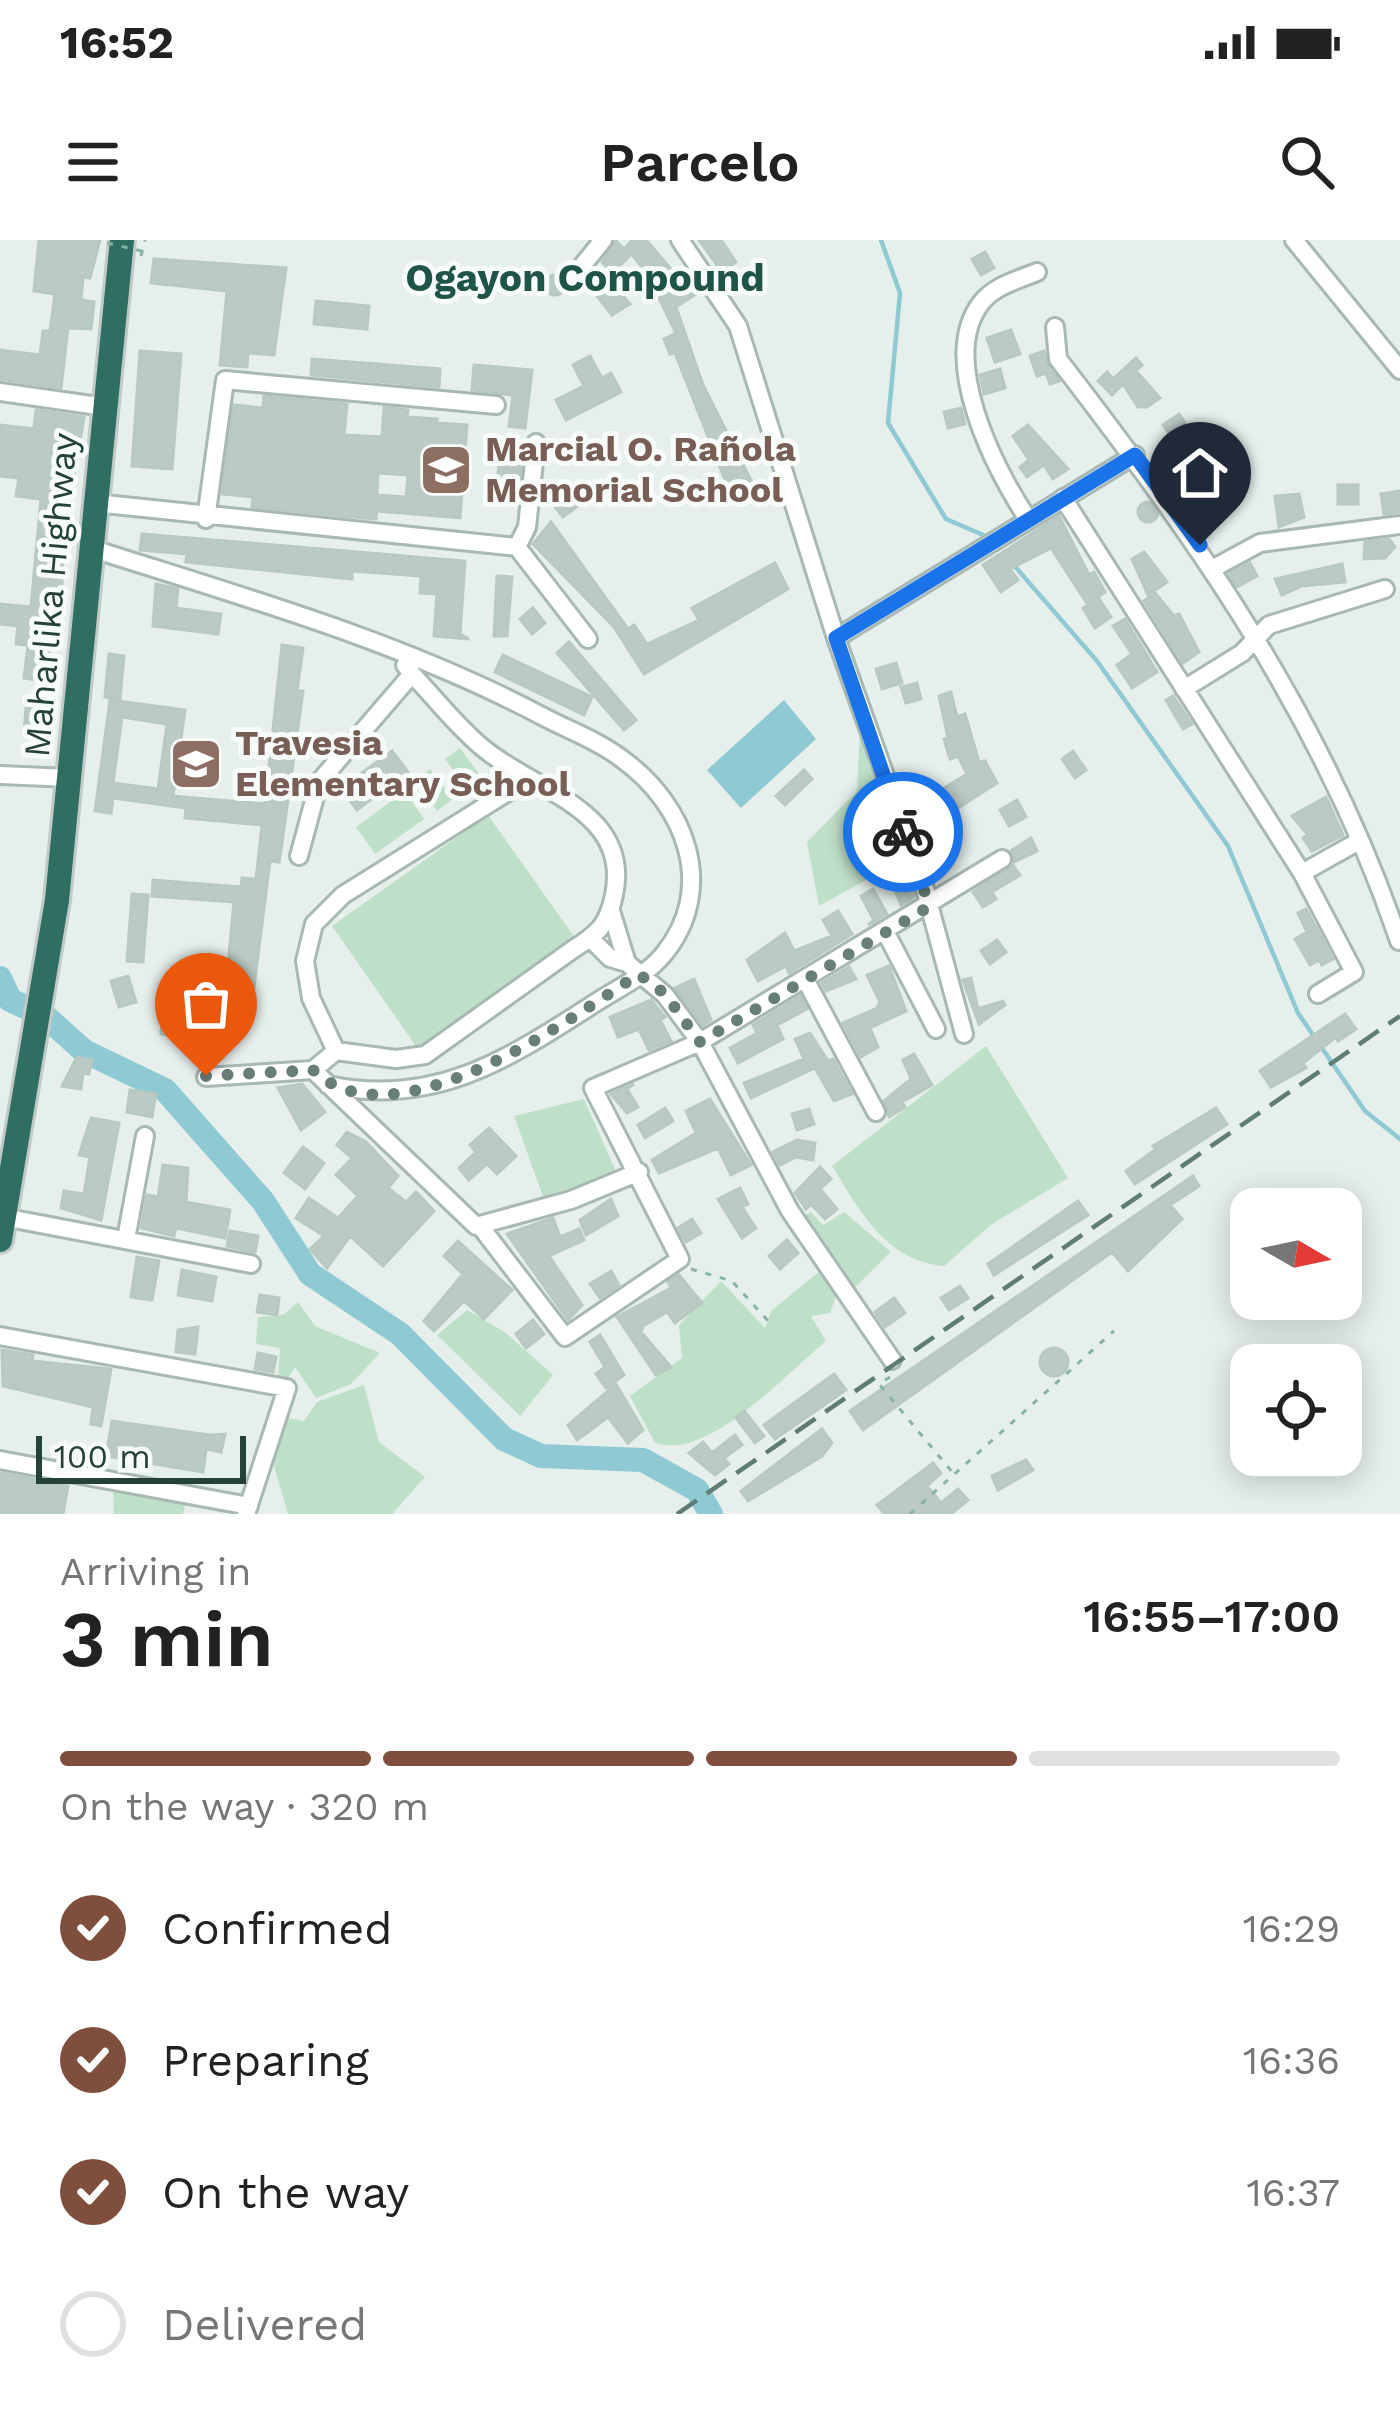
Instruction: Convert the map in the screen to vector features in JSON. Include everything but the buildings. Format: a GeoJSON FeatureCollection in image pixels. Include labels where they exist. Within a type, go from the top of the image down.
{"type":"FeatureCollection","features":[{"type":"Feature","properties":{"kind":"highway","name":"Maharlika Highway"},"geometry":{"type":"LineString","coordinates":[[2,1229],[6,1166],[34,1038],[70,778],[124,245]]}},
{"type":"Feature","properties":{"kind":"street"},"geometry":{"type":"LineString","coordinates":[[574,276],[603,240]]}},
{"type":"Feature","properties":{"kind":"street"},"geometry":{"type":"LineString","coordinates":[[680,240],[738,326],[836,638],[923,882],[964,1034]]}},
{"type":"Feature","properties":{"kind":"street"},"geometry":{"type":"LineString","coordinates":[[1294,240],[1400,370]]}},
{"type":"Feature","properties":{"kind":"street"},"geometry":{"type":"LineString","coordinates":[[1028,519],[990,455],[968,377],[973,316],[983,300],[1037,272]]}},
{"type":"Feature","properties":{"kind":"street"},"geometry":{"type":"LineString","coordinates":[[1054,327],[1058,359],[1135,455],[1212,568],[1309,730],[1399,941]]}},
{"type":"Feature","properties":{"kind":"street"},"geometry":{"type":"LineString","coordinates":[[206,519],[225,380],[496,406]]}},
{"type":"Feature","properties":{"kind":"street"},"geometry":{"type":"LineString","coordinates":[[0,392],[105,406]]}},
{"type":"Feature","properties":{"kind":"street"},"geometry":{"type":"LineString","coordinates":[[518,548],[527,526],[536,443]]}},
{"type":"Feature","properties":{"kind":"street"},"geometry":{"type":"LineString","coordinates":[[836,638],[1135,455]]}},
{"type":"Feature","properties":{"kind":"street"},"geometry":{"type":"LineString","coordinates":[[1063,497],[1302,873],[1354,972],[1318,994]]}},
{"type":"Feature","properties":{"kind":"street"},"geometry":{"type":"LineString","coordinates":[[95,503],[206,519],[518,548],[588,639]]}},
{"type":"Feature","properties":{"kind":"street"},"geometry":{"type":"LineString","coordinates":[[1212,568],[1260,543],[1400,525]]}},
{"type":"Feature","properties":{"kind":"street"},"geometry":{"type":"LineString","coordinates":[[90,548],[394,650],[482,685],[623,759],[661,796],[683,830],[694,882],[676,935],[658,961],[633,968],[502,1063],[471,1075],[392,1092],[328,1084]]}},
{"type":"Feature","properties":{"kind":"street"},"geometry":{"type":"LineString","coordinates":[[1184,689],[1242,652],[1269,625],[1385,589]]}},
{"type":"Feature","properties":{"kind":"street"},"geometry":{"type":"LineString","coordinates":[[206,1076],[313,1070],[336,1052],[396,1059],[425,1054],[572,950],[593,941],[610,911],[617,878],[610,838],[578,807],[527,780],[481,747],[394,650]]}},
{"type":"Feature","properties":{"kind":"street"},"geometry":{"type":"LineString","coordinates":[[298,856],[319,782],[412,674]]}},
{"type":"Feature","properties":{"kind":"street"},"geometry":{"type":"LineString","coordinates":[[0,775],[70,778]]}},
{"type":"Feature","properties":{"kind":"street"},"geometry":{"type":"LineString","coordinates":[[336,1052],[310,998],[305,962],[314,924],[343,895],[527,780]]}},
{"type":"Feature","properties":{"kind":"street"},"geometry":{"type":"LineString","coordinates":[[1302,873],[1359,841]]}},
{"type":"Feature","properties":{"kind":"street"},"geometry":{"type":"LineString","coordinates":[[313,1070],[463,1220],[480,1226],[565,1337],[680,1259],[593,1088],[700,1042],[1002,859]]}},
{"type":"Feature","properties":{"kind":"street"},"geometry":{"type":"LineString","coordinates":[[610,911],[633,968]]}},
{"type":"Feature","properties":{"kind":"street"},"geometry":{"type":"LineString","coordinates":[[886,933],[936,1029]]}},
{"type":"Feature","properties":{"kind":"street"},"geometry":{"type":"LineString","coordinates":[[593,941],[610,958],[633,968],[665,994],[700,1042],[790,1210],[892,1360]]}},
{"type":"Feature","properties":{"kind":"street"},"geometry":{"type":"LineString","coordinates":[[805,979],[876,1112]]}},
{"type":"Feature","properties":{"kind":"street"},"geometry":{"type":"LineString","coordinates":[[126,1239],[145,1136]]}},
{"type":"Feature","properties":{"kind":"street"},"geometry":{"type":"LineString","coordinates":[[480,1226],[571,1200],[639,1172]]}},
{"type":"Feature","properties":{"kind":"street"},"geometry":{"type":"LineString","coordinates":[[2,1229],[126,1239],[251,1264]]}},
{"type":"Feature","properties":{"kind":"street"},"geometry":{"type":"LineString","coordinates":[[0,1336],[287,1388],[247,1510],[0,1460]]}},
{"type":"Feature","properties":{"kind":"path"},"geometry":{"type":"LineString","coordinates":[[138,266],[124,245],[145,240]]}},
{"type":"Feature","properties":{"kind":"path"},"geometry":{"type":"LineString","coordinates":[[680,1259],[693,1272],[722,1274],[732,1281],[769,1322]]}},
{"type":"Feature","properties":{"kind":"path"},"geometry":{"type":"LineString","coordinates":[[910,1514],[1114,1331]]}},
{"type":"Feature","properties":{"kind":"path"},"geometry":{"type":"LineString","coordinates":[[892,1360],[898,1371],[879,1384],[954,1475]]}},
{"type":"Feature","properties":{"kind":"green space"},"geometry":{"type":"Polygon","coordinates":[[[860,728],[906,858],[819,906],[807,842],[857,791],[860,728]]]}},
{"type":"Feature","properties":{"kind":"green space"},"geometry":{"type":"Polygon","coordinates":[[[460,748],[482,778],[467,789],[445,759],[460,748]]]}},
{"type":"Feature","properties":{"kind":"green space"},"geometry":{"type":"Polygon","coordinates":[[[430,769],[453,799],[437,811],[414,780],[430,769]]]}},
{"type":"Feature","properties":{"kind":"green space"},"geometry":{"type":"Polygon","coordinates":[[[405,791],[424,819],[375,854],[356,827],[405,791]]]}},
{"type":"Feature","properties":{"kind":"green space"},"geometry":{"type":"Polygon","coordinates":[[[488,815],[575,938],[418,1049],[332,926],[488,815]]]}},
{"type":"Feature","properties":{"kind":"green space"},"geometry":{"type":"Polygon","coordinates":[[[986,1046],[1068,1178],[992,1224],[944,1266],[924,1262],[906,1255],[877,1231],[832,1166],[986,1046]]]}},
{"type":"Feature","properties":{"kind":"green space"},"geometry":{"type":"Polygon","coordinates":[[[584,1099],[618,1176],[545,1202],[514,1116],[584,1099]]]}},
{"type":"Feature","properties":{"kind":"green space"},"geometry":{"type":"Polygon","coordinates":[[[811,1212],[823,1225],[844,1212],[891,1252],[855,1287],[803,1216],[811,1212]]]}},
{"type":"Feature","properties":{"kind":"green space"},"geometry":{"type":"Polygon","coordinates":[[[821,1270],[837,1294],[830,1313],[811,1316],[826,1341],[722,1427],[676,1445],[655,1443],[630,1396],[682,1358],[679,1325],[721,1281],[765,1328],[771,1311],[821,1270]]]}},
{"type":"Feature","properties":{"kind":"green space"},"geometry":{"type":"Polygon","coordinates":[[[298,1302],[315,1326],[380,1353],[351,1384],[316,1398],[295,1367],[287,1379],[278,1378],[280,1348],[256,1344],[258,1317],[283,1315],[298,1302]]]}},
{"type":"Feature","properties":{"kind":"green space"},"geometry":{"type":"Polygon","coordinates":[[[467,1310],[506,1333],[553,1375],[520,1416],[437,1335],[467,1310]]]}},
{"type":"Feature","properties":{"kind":"green space"},"geometry":{"type":"Polygon","coordinates":[[[364,1385],[379,1442],[425,1477],[392,1514],[288,1514],[273,1463],[288,1418],[304,1421],[317,1402],[364,1385]]]}},
{"type":"Feature","properties":{"kind":"green space"},"geometry":{"type":"Polygon","coordinates":[[[113,1486],[186,1501],[183,1514],[114,1514],[113,1486]]]}},
{"type":"Feature","properties":{"kind":"water"},"geometry":{"type":"Polygon","coordinates":[[[784,700],[816,739],[741,808],[707,770],[784,700]]]}},
{"type":"Feature","properties":{"kind":"waterway"},"geometry":{"type":"LineString","coordinates":[[881,240],[900,293],[888,423],[946,519],[988,537]]}},
{"type":"Feature","properties":{"kind":"waterway"},"geometry":{"type":"LineString","coordinates":[[1012,563],[1097,661],[1228,846],[1298,1013],[1365,1111],[1400,1139]]}},
{"type":"Feature","properties":{"kind":"waterway"},"geometry":{"type":"LineString","coordinates":[[0,978],[10,1000],[45,1016],[84,1051],[165,1090],[263,1201],[310,1274],[400,1334],[504,1439],[541,1456],[643,1460],[697,1490],[711,1514]]}},
{"type":"Feature","properties":{"kind":"railway"},"geometry":{"type":"LineString","coordinates":[[677,1514],[1400,1016]]}},
{"type":"Feature","properties":{"kind":"way so far"},"geometry":{"type":"LineString","coordinates":[[206,1076],[313,1070],[328,1084],[354,1091],[392,1092],[441,1083],[502,1063],[639,974],[665,994],[700,1042],[927,908],[923,882],[903,832]]}},
{"type":"Feature","properties":{"kind":"place","name":"Marcial O. Rañola Memorial School"},"geometry":{"type":"Point","coordinates":[446,470]}},
{"type":"Feature","properties":{"kind":"place","name":"Travesia Elementary School"},"geometry":{"type":"Point","coordinates":[196,764]}},
{"type":"Feature","properties":{"kind":"district","name":"Ogayon Compound"},"geometry":{"type":"Point","coordinates":[585,277]}},
{"type":"Feature","properties":{"kind":"route"},"geometry":{"type":"LineString","coordinates":[[903,832],[836,638],[1135,455],[1200,545]]}}]}
